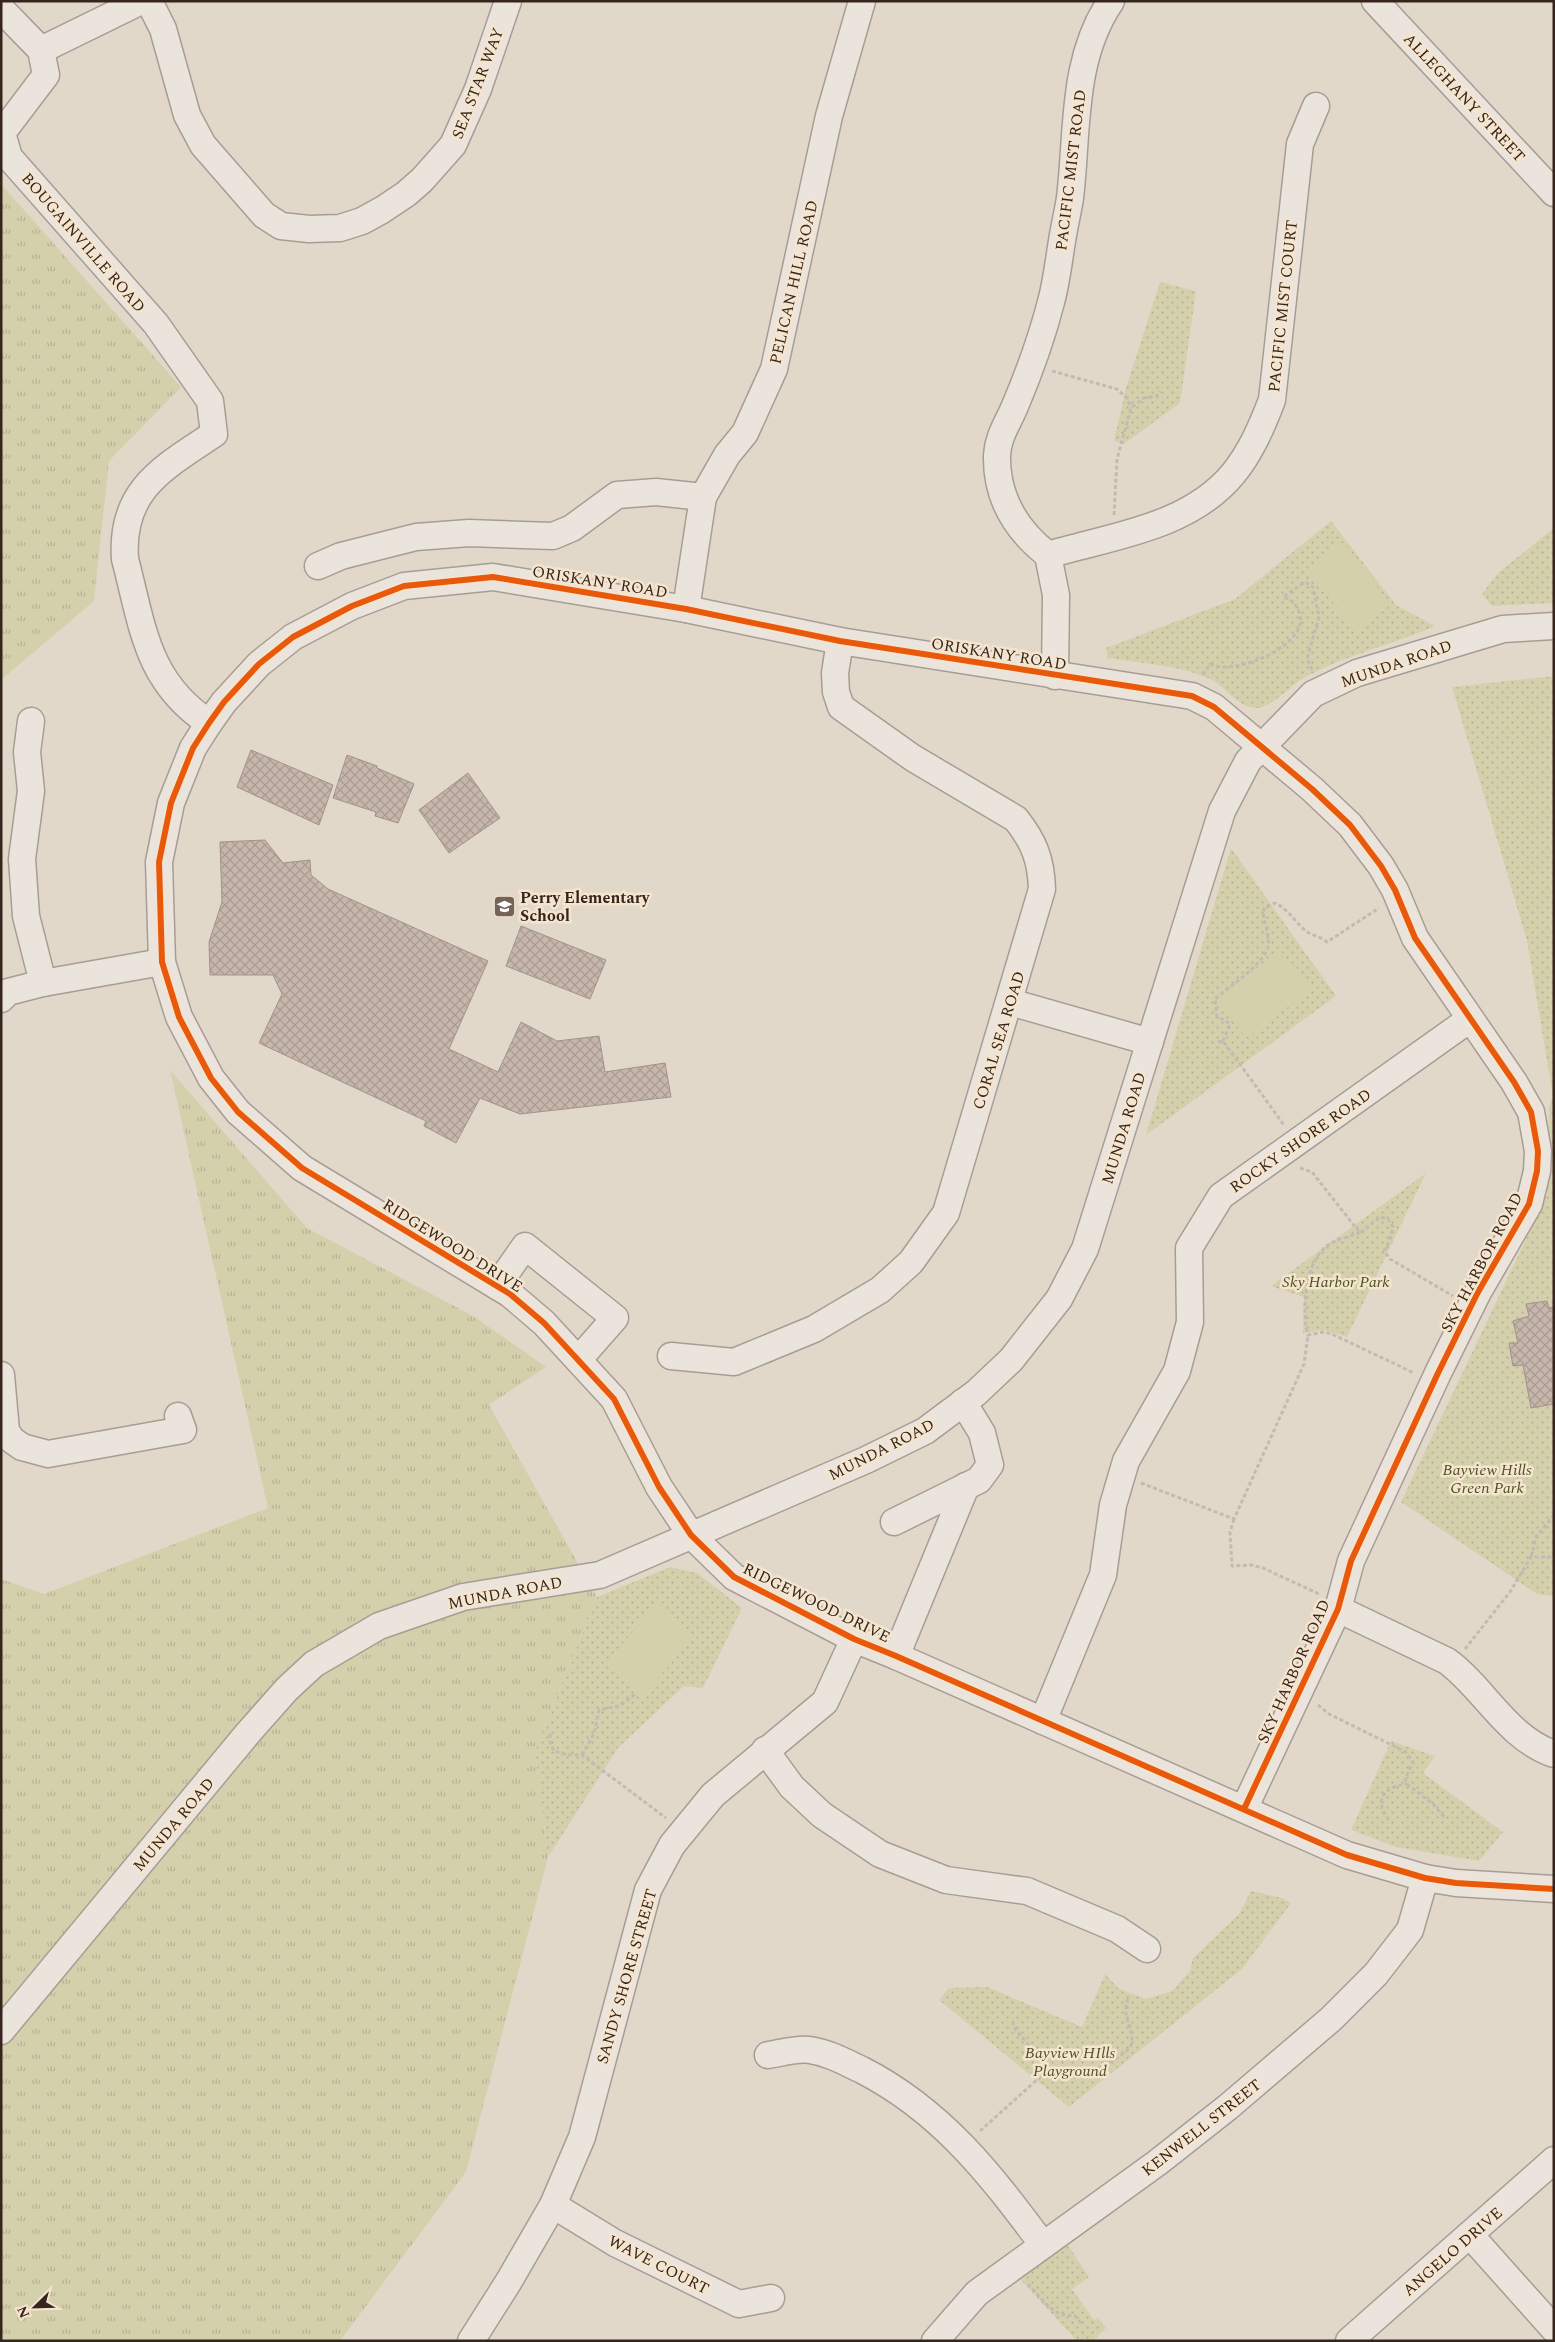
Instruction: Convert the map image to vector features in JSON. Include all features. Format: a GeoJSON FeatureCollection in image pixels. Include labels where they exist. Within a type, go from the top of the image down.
{"type":"FeatureCollection","features":[{"type":"Feature","properties":{"kind":"street"},"geometry":{"type":"LineString","coordinates":[[1,9],[41,50],[141,1]]}},
{"type":"Feature","properties":{"kind":"street","name":"SEA STAR WAY"},"geometry":{"type":"LineString","coordinates":[[148,1],[163,29],[187,115],[203,145],[264,215],[281,226],[309,229],[340,228],[362,221],[382,210],[406,194],[422,180],[453,145],[478,89],[508,1]]}},
{"type":"Feature","properties":{"kind":"street","name":"PELICAN HILL ROAD"},"geometry":{"type":"LineString","coordinates":[[686,609],[703,497],[727,455],[744,434],[774,369],[829,116],[862,1]]}},
{"type":"Feature","properties":{"kind":"street","name":"PACIFIC MIST ROAD"},"geometry":{"type":"LineString","coordinates":[[1048,555],[1034,544],[1016,523],[1006,506],[1000,484],[997,455],[1000,434],[1016,405],[1050,304],[1070,200],[1072,150],[1082,70],[1086,52],[1097,26],[1111,1]]}},
{"type":"Feature","properties":{"kind":"street","name":"ALLEGHANY STREET"},"geometry":{"type":"LineString","coordinates":[[1391,6],[1554,193]]}},
{"type":"Feature","properties":{"kind":"street","name":"BOUGAINVILLE ROAD"},"geometry":{"type":"LineString","coordinates":[[41,50],[46,75],[2,133],[10,157],[156,324],[210,401],[214,434],[166,466],[147,483],[133,505],[128,518],[124,546],[125,559],[153,661],[172,691],[183,703],[209,723]]}},
{"type":"Feature","properties":{"kind":"street","name":"PACIFIC MIST COURT"},"geometry":{"type":"LineString","coordinates":[[1048,555],[1150,527],[1184,513],[1209,497],[1233,474],[1258,437],[1272,400],[1300,144],[1316,106]]}},
{"type":"Feature","properties":{"kind":"street"},"geometry":{"type":"LineString","coordinates":[[318,566],[341,556],[416,537],[469,533],[553,536],[572,528],[617,495],[656,492],[703,497]]}},
{"type":"Feature","properties":{"kind":"street"},"geometry":{"type":"LineString","coordinates":[[1048,555],[1056,596],[1055,676]]}},
{"type":"Feature","properties":{"kind":"street","name":"ORISKANY ROAD"},"geometry":{"type":"LineString","coordinates":[[162,962],[159,862],[163,832],[180,775],[209,723],[240,682],[293,637],[352,606],[404,586],[493,577],[686,609],[840,641],[1192,696],[1214,707],[1262,746]]}},
{"type":"Feature","properties":{"kind":"street","name":"MUNDA ROAD"},"geometry":{"type":"LineString","coordinates":[[1,2031],[248,1733],[288,1689],[314,1664],[379,1626],[463,1596],[600,1575],[866,1460],[925,1430],[963,1402],[1011,1360],[1059,1299],[1085,1249],[1222,810],[1248,761],[1314,694],[1357,673],[1503,629],[1554,626]]}},
{"type":"Feature","properties":{"kind":"street","name":"CORAL SEA ROAD"},"geometry":{"type":"LineString","coordinates":[[671,1356],[734,1362],[814,1329],[880,1290],[911,1262],[946,1213],[1042,889],[1037,853],[1028,834],[1016,819],[913,758],[841,707],[836,692],[834,673],[840,641]]}},
{"type":"Feature","properties":{"kind":"street"},"geometry":{"type":"LineString","coordinates":[[31,721],[27,752],[31,791],[22,859],[26,916],[43,983]]}},
{"type":"Feature","properties":{"kind":"street","name":"SKY HARBOR ROAD"},"geometry":{"type":"LineString","coordinates":[[1244,1809],[1329,1602],[1351,1561],[1478,1292],[1529,1204],[1534,1188],[1538,1151],[1536,1131],[1531,1112],[1514,1082],[1415,938],[1395,890],[1381,866],[1350,825],[1262,746]]}},
{"type":"Feature","properties":{"kind":"street"},"geometry":{"type":"LineString","coordinates":[[1,999],[8,992],[43,983],[162,962]]}},
{"type":"Feature","properties":{"kind":"street","name":"RIDGEWOOD DRIVE"},"geometry":{"type":"LineString","coordinates":[[162,962],[179,1017],[212,1078],[238,1112],[302,1168],[510,1294],[544,1323],[614,1399],[659,1487],[691,1535],[734,1577],[854,1639],[1043,1720],[1347,1856],[1425,1878],[1456,1883],[1554,1889]]}},
{"type":"Feature","properties":{"kind":"street"},"geometry":{"type":"LineString","coordinates":[[1010,1002],[1150,1042]]}},
{"type":"Feature","properties":{"kind":"street","name":"ROCKY SHORE ROAD"},"geometry":{"type":"LineString","coordinates":[[1043,1720],[1102,1575],[1113,1505],[1126,1461],[1177,1371],[1190,1322],[1189,1248],[1198,1233],[1221,1196],[1470,1019]]}},
{"type":"Feature","properties":{"kind":"street"},"geometry":{"type":"LineString","coordinates":[[497,1286],[525,1246],[615,1318],[579,1359]]}},
{"type":"Feature","properties":{"kind":"street"},"geometry":{"type":"LineString","coordinates":[[1,1375],[6,1431],[12,1440],[22,1447],[48,1454],[183,1430],[178,1416]]}},
{"type":"Feature","properties":{"kind":"street"},"geometry":{"type":"LineString","coordinates":[[894,1522],[979,1480],[990,1465],[982,1433],[963,1402]]}},
{"type":"Feature","properties":{"kind":"street"},"geometry":{"type":"LineString","coordinates":[[896,1656],[966,1486]]}},
{"type":"Feature","properties":{"kind":"street"},"geometry":{"type":"LineString","coordinates":[[1329,1602],[1447,1661],[1461,1671],[1510,1725],[1544,1751],[1554,1754]]}},
{"type":"Feature","properties":{"kind":"street","name":"SANDY SHORE STREET"},"geometry":{"type":"LineString","coordinates":[[471,2341],[509,2281],[553,2205],[582,2137],[648,1890],[672,1845],[713,1795],[825,1702],[854,1639]]}},
{"type":"Feature","properties":{"kind":"street"},"geometry":{"type":"LineString","coordinates":[[765,1750],[792,1787],[822,1815],[880,1854],[946,1880],[1026,1891],[1117,1929],[1147,1949]]}},
{"type":"Feature","properties":{"kind":"street","name":"KENWELL STREET"},"geometry":{"type":"LineString","coordinates":[[935,2341],[976,2293],[1157,2163],[1228,2107],[1331,2019],[1376,1974],[1410,1930],[1425,1878]]}},
{"type":"Feature","properties":{"kind":"street"},"geometry":{"type":"LineString","coordinates":[[768,2055],[808,2049],[832,2055],[902,2093],[943,2126],[994,2179],[1043,2245]]}},
{"type":"Feature","properties":{"kind":"street","name":"ANGELO DRIVE"},"geometry":{"type":"LineString","coordinates":[[1349,2341],[1554,2160]]}},
{"type":"Feature","properties":{"kind":"street","name":"WAVE COURT"},"geometry":{"type":"LineString","coordinates":[[553,2205],[614,2243],[740,2304],[771,2298]]}},
{"type":"Feature","properties":{"kind":"street"},"geometry":{"type":"LineString","coordinates":[[1470,2235],[1554,2328]]}},
{"type":"Feature","properties":{"kind":"path"},"geometry":{"type":"LineString","coordinates":[[1047,370],[1117,389],[1128,398],[1131,408],[1117,459],[1114,516]]}},
{"type":"Feature","properties":{"kind":"path"},"geometry":{"type":"LineString","coordinates":[[1131,408],[1144,398],[1157,396],[1160,391]]}},
{"type":"Feature","properties":{"kind":"path"},"geometry":{"type":"LineString","coordinates":[[1204,675],[1210,664],[1216,668],[1242,665],[1261,659],[1288,642],[1299,630],[1301,616],[1297,606],[1291,600],[1283,597],[1305,582],[1313,587],[1318,617],[1307,658],[1312,670]]}},
{"type":"Feature","properties":{"kind":"path"},"geometry":{"type":"LineString","coordinates":[[1218,1042],[1223,1040],[1230,1025],[1225,1020],[1217,1017],[1215,999],[1255,967],[1265,954],[1268,948],[1263,912],[1265,906],[1275,903],[1282,906],[1307,932],[1321,936],[1327,942],[1384,905]]}},
{"type":"Feature","properties":{"kind":"path"},"geometry":{"type":"LineString","coordinates":[[1223,1040],[1288,1129]]}},
{"type":"Feature","properties":{"kind":"path"},"geometry":{"type":"LineString","coordinates":[[1297,1167],[1312,1172],[1360,1232]]}},
{"type":"Feature","properties":{"kind":"path"},"geometry":{"type":"LineString","coordinates":[[1329,1602],[1264,1568],[1232,1566],[1230,1532],[1234,1519],[1304,1364],[1308,1335],[1305,1324],[1307,1289],[1313,1264],[1320,1252],[1329,1245],[1360,1232],[1380,1217],[1388,1219],[1393,1227],[1390,1240],[1384,1251],[1390,1259],[1456,1298]]}},
{"type":"Feature","properties":{"kind":"path"},"geometry":{"type":"LineString","coordinates":[[1308,1335],[1324,1332],[1332,1334],[1417,1375]]}},
{"type":"Feature","properties":{"kind":"path"},"geometry":{"type":"LineString","coordinates":[[1140,1483],[1234,1519]]}},
{"type":"Feature","properties":{"kind":"path"},"geometry":{"type":"LineString","coordinates":[[1461,1655],[1510,1592],[1531,1557],[1536,1537],[1554,1515]]}},
{"type":"Feature","properties":{"kind":"path"},"geometry":{"type":"LineString","coordinates":[[1531,1557],[1554,1557]]}},
{"type":"Feature","properties":{"kind":"path"},"geometry":{"type":"LineString","coordinates":[[582,1755],[594,1734],[600,1710],[619,1706],[636,1693]]}},
{"type":"Feature","properties":{"kind":"path"},"geometry":{"type":"LineString","coordinates":[[1318,1705],[1328,1714],[1406,1752],[1413,1762],[1405,1779],[1407,1784],[1433,1804],[1445,1818]]}},
{"type":"Feature","properties":{"kind":"path"},"geometry":{"type":"LineString","coordinates":[[550,1734],[550,1742],[554,1750],[568,1756],[582,1755],[668,1820]]}},
{"type":"Feature","properties":{"kind":"path"},"geometry":{"type":"LineString","coordinates":[[1389,1820],[1382,1812],[1380,1803],[1383,1795],[1397,1785],[1407,1784]]}},
{"type":"Feature","properties":{"kind":"path"},"geometry":{"type":"LineString","coordinates":[[1012,2020],[1016,2030],[1048,2069],[1071,2077],[1085,2075],[1125,2054],[1131,2046],[1132,2035],[1124,2014],[1128,1996]]}},
{"type":"Feature","properties":{"kind":"path"},"geometry":{"type":"LineString","coordinates":[[980,2131],[1048,2069]]}},
{"type":"Feature","properties":{"kind":"path"},"geometry":{"type":"LineString","coordinates":[[1023,2278],[1056,2313],[1065,2317],[1074,2315],[1081,2323]]}},
{"type":"Feature","properties":{"kind":"green space"},"geometry":{"type":"Polygon","coordinates":[[[1,184],[181,387],[109,461],[94,601],[1,680],[1,184]]]}},
{"type":"Feature","properties":{"kind":"green space"},"geometry":{"type":"Polygon","coordinates":[[[1160,282],[1196,291],[1180,403],[1124,444],[1114,441],[1126,388],[1160,282]]]}},
{"type":"Feature","properties":{"kind":"green space"},"geometry":{"type":"Polygon","coordinates":[[[1331,521],[1396,605],[1435,626],[1352,656],[1320,670],[1299,681],[1268,704],[1257,708],[1244,705],[1212,680],[1201,675],[1162,666],[1108,658],[1106,648],[1235,599],[1331,521]]]}},
{"type":"Feature","properties":{"kind":"green space"},"geometry":{"type":"Polygon","coordinates":[[[1554,528],[1554,603],[1492,606],[1482,594],[1497,574],[1554,528]]]}},
{"type":"Feature","properties":{"kind":"green space"},"geometry":{"type":"Polygon","coordinates":[[[1344,542],[1390,605],[1355,632],[1308,568],[1344,542]]]}},
{"type":"Feature","properties":{"kind":"green space","name":"Bayview Hills Green Park"},"geometry":{"type":"Polygon","coordinates":[[[1554,676],[1554,1596],[1537,1594],[1401,1502],[1547,1195],[1549,1107],[1553,1096],[1527,941],[1452,687],[1554,676]]]}},
{"type":"Feature","properties":{"kind":"green space"},"geometry":{"type":"Polygon","coordinates":[[[1231,848],[1336,996],[1146,1135],[1231,848]]]}},
{"type":"Feature","properties":{"kind":"green space"},"geometry":{"type":"Polygon","coordinates":[[[1280,950],[1311,990],[1246,1038],[1217,1000],[1280,950]]]}},
{"type":"Feature","properties":{"kind":"green space"},"geometry":{"type":"Polygon","coordinates":[[[170,1070],[307,1228],[475,1317],[546,1367],[489,1405],[597,1597],[535,1751],[548,1857],[466,2172],[340,2341],[1,2341],[1,1579],[44,1594],[268,1508],[170,1070]]]}},
{"type":"Feature","properties":{"kind":"green space","name":"Sky Harbor Park"},"geometry":{"type":"Polygon","coordinates":[[[1426,1173],[1347,1337],[1325,1330],[1303,1333],[1304,1297],[1271,1286],[1426,1173]]]}},
{"type":"Feature","properties":{"kind":"green space"},"geometry":{"type":"Polygon","coordinates":[[[670,1567],[697,1573],[742,1608],[703,1688],[684,1686],[618,1748],[548,1857],[535,1751],[597,1597],[670,1567]]]}},
{"type":"Feature","properties":{"kind":"green space"},"geometry":{"type":"Polygon","coordinates":[[[657,1604],[693,1638],[641,1697],[605,1664],[657,1604]]]}},
{"type":"Feature","properties":{"kind":"green space"},"geometry":{"type":"Polygon","coordinates":[[[1391,1741],[1435,1756],[1423,1773],[1503,1832],[1479,1861],[1396,1847],[1351,1830],[1391,1741]]]}},
{"type":"Feature","properties":{"kind":"green space","name":"Bayview HIlls Playground"},"geometry":{"type":"Polygon","coordinates":[[[1251,1891],[1282,1898],[1291,1903],[1242,1969],[1069,2107],[939,2000],[949,1988],[987,1987],[1082,2027],[1105,1974],[1119,1989],[1146,1999],[1172,1991],[1190,1971],[1193,1958],[1239,1914],[1251,1891]]]}},
{"type":"Feature","properties":{"kind":"green space"},"geometry":{"type":"Polygon","coordinates":[[[1067,2244],[1089,2277],[1072,2289],[1094,2320],[1098,2318],[1106,2328],[1093,2341],[1077,2341],[1021,2280],[1067,2244]]]}},
{"type":"Feature","properties":{"kind":"building"},"geometry":{"type":"Polygon","coordinates":[[[251,750],[333,785],[319,825],[237,787],[251,750]]]}},
{"type":"Feature","properties":{"kind":"building"},"geometry":{"type":"Polygon","coordinates":[[[347,755],[377,766],[377,768],[414,784],[398,823],[375,816],[376,812],[333,798],[347,755]]]}},
{"type":"Feature","properties":{"kind":"building"},"geometry":{"type":"Polygon","coordinates":[[[468,773],[500,818],[449,853],[419,810],[468,773]]]}},
{"type":"Feature","properties":{"kind":"building"},"geometry":{"type":"Polygon","coordinates":[[[265,840],[283,863],[310,860],[311,875],[328,889],[488,961],[449,1049],[498,1072],[521,1022],[557,1041],[599,1036],[605,1072],[665,1063],[671,1097],[520,1114],[480,1098],[456,1143],[424,1126],[426,1121],[259,1043],[282,994],[273,975],[210,975],[209,942],[222,902],[220,842],[265,840]]]}},
{"type":"Feature","properties":{"kind":"building"},"geometry":{"type":"Polygon","coordinates":[[[521,926],[606,960],[590,999],[506,966],[521,926]]]}},
{"type":"Feature","properties":{"kind":"building"},"geometry":{"type":"Polygon","coordinates":[[[1547,1301],[1549,1308],[1554,1307],[1554,1404],[1531,1408],[1523,1365],[1513,1366],[1509,1343],[1518,1343],[1513,1321],[1529,1316],[1526,1304],[1547,1301]]]}},
{"type":"Feature","properties":{"kind":"cycle path"},"geometry":{"type":"LineString","coordinates":[[1244,1809],[1338,1609],[1351,1561],[1438,1373],[1478,1292],[1529,1204],[1537,1171],[1538,1151],[1531,1112],[1514,1082],[1415,938],[1395,890],[1381,866],[1350,825],[1312,789],[1214,707],[1192,696],[840,641],[686,609],[493,577],[404,586],[352,606],[293,637],[259,664],[224,702],[193,748],[171,803],[159,862],[162,962],[179,1017],[211,1078],[238,1112],[302,1168],[510,1294],[544,1323],[614,1399],[659,1487],[691,1535],[734,1577],[854,1639],[1347,1855],[1425,1878],[1456,1883],[1554,1889]]}},
{"type":"Feature","properties":{"kind":"place","name":"Perry Elementary School"},"geometry":{"type":"Point","coordinates":[504,906]}}]}
